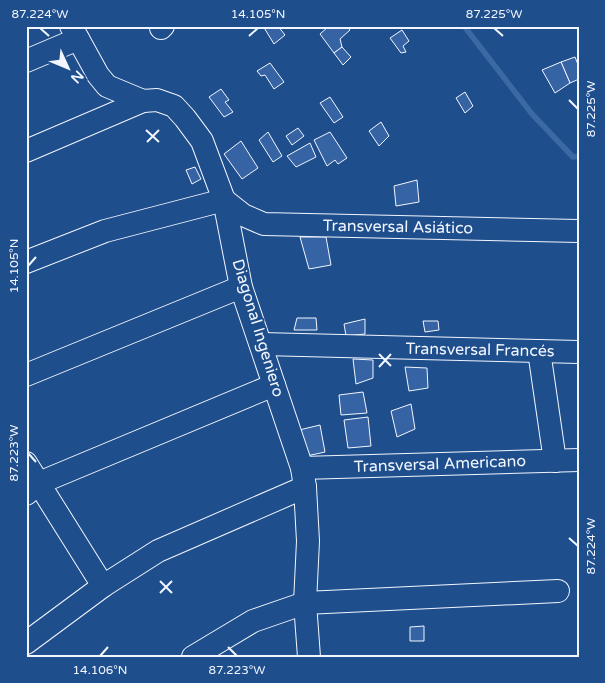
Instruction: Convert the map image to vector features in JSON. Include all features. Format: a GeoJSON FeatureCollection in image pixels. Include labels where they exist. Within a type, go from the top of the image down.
{"type":"FeatureCollection","features":[{"type":"Feature","properties":{"kind":"street"},"geometry":{"type":"LineString","coordinates":[[26,61],[74,33]]}},
{"type":"Feature","properties":{"kind":"street","name":"Diagonal Ingeniero"},"geometry":{"type":"LineString","coordinates":[[74,33],[98,75],[107,86],[143,101],[158,100],[174,106],[202,141],[224,200],[242,287],[262,344],[303,478],[308,541],[305,603],[309,657]]}},
{"type":"Feature","properties":{"kind":"street"},"geometry":{"type":"LineString","coordinates":[[26,151],[143,101]]}},
{"type":"Feature","properties":{"kind":"street"},"geometry":{"type":"LineString","coordinates":[[26,262],[104,232],[224,200]]}},
{"type":"Feature","properties":{"kind":"street","name":"Transversal Asiático"},"geometry":{"type":"LineString","coordinates":[[224,200],[243,215],[264,224],[579,231]]}},
{"type":"Feature","properties":{"kind":"street"},"geometry":{"type":"LineString","coordinates":[[26,375],[242,287]]}},
{"type":"Feature","properties":{"kind":"street","name":"Transversal Francés"},"geometry":{"type":"LineString","coordinates":[[262,344],[579,352]]}},
{"type":"Feature","properties":{"kind":"street"},"geometry":{"type":"LineString","coordinates":[[539,351],[555,461]]}},
{"type":"Feature","properties":{"kind":"street"},"geometry":{"type":"LineString","coordinates":[[33,488],[274,385]]}},
{"type":"Feature","properties":{"kind":"street","name":"Transversal Americano"},"geometry":{"type":"LineString","coordinates":[[303,478],[579,460]]}},
{"type":"Feature","properties":{"kind":"street"},"geometry":{"type":"LineString","coordinates":[[26,463],[33,488],[103,586]]}},
{"type":"Feature","properties":{"kind":"street"},"geometry":{"type":"LineString","coordinates":[[26,643],[103,586],[158,551],[303,478]]}},
{"type":"Feature","properties":{"kind":"street"},"geometry":{"type":"LineString","coordinates":[[193,657],[252,621],[305,603],[558,591]]}},
{"type":"Feature","properties":{"kind":"building"},"geometry":{"type":"Polygon","coordinates":[[[263,26],[278,26],[285,35],[274,44],[263,26]]]}},
{"type":"Feature","properties":{"kind":"building"},"geometry":{"type":"Polygon","coordinates":[[[329,26],[347,26],[350,30],[340,39],[342,47],[334,53],[320,34],[329,26]]]}},
{"type":"Feature","properties":{"kind":"building"},"geometry":{"type":"Polygon","coordinates":[[[402,30],[409,41],[403,46],[406,52],[401,53],[390,38],[402,30]]]}},
{"type":"Feature","properties":{"kind":"building"},"geometry":{"type":"Polygon","coordinates":[[[342,47],[351,57],[343,65],[334,53],[342,47]]]}},
{"type":"Feature","properties":{"kind":"building"},"geometry":{"type":"Polygon","coordinates":[[[575,57],[579,67],[579,79],[570,83],[561,62],[575,57]]]}},
{"type":"Feature","properties":{"kind":"building"},"geometry":{"type":"Polygon","coordinates":[[[561,62],[570,83],[555,93],[542,70],[561,62]]]}},
{"type":"Feature","properties":{"kind":"building"},"geometry":{"type":"Polygon","coordinates":[[[270,63],[284,82],[274,89],[265,75],[261,76],[257,71],[270,63]]]}},
{"type":"Feature","properties":{"kind":"building"},"geometry":{"type":"Polygon","coordinates":[[[221,89],[229,100],[225,102],[233,112],[224,117],[209,97],[221,89]]]}},
{"type":"Feature","properties":{"kind":"building"},"geometry":{"type":"Polygon","coordinates":[[[465,92],[473,106],[465,113],[456,98],[465,92]]]}},
{"type":"Feature","properties":{"kind":"building"},"geometry":{"type":"Polygon","coordinates":[[[330,97],[343,117],[334,123],[320,103],[330,97]]]}},
{"type":"Feature","properties":{"kind":"building"},"geometry":{"type":"Polygon","coordinates":[[[381,122],[389,136],[379,146],[369,131],[381,122]]]}},
{"type":"Feature","properties":{"kind":"building"},"geometry":{"type":"Polygon","coordinates":[[[298,128],[304,136],[292,145],[286,136],[298,128]]]}},
{"type":"Feature","properties":{"kind":"building"},"geometry":{"type":"Polygon","coordinates":[[[268,132],[282,156],[273,162],[259,140],[268,132]]]}},
{"type":"Feature","properties":{"kind":"building"},"geometry":{"type":"Polygon","coordinates":[[[330,132],[347,158],[338,164],[335,160],[327,166],[314,140],[330,132]]]}},
{"type":"Feature","properties":{"kind":"building"},"geometry":{"type":"Polygon","coordinates":[[[241,141],[258,168],[242,179],[224,154],[241,141]]]}},
{"type":"Feature","properties":{"kind":"building"},"geometry":{"type":"Polygon","coordinates":[[[310,143],[316,157],[296,167],[287,156],[310,143]]]}},
{"type":"Feature","properties":{"kind":"building"},"geometry":{"type":"Polygon","coordinates":[[[195,167],[201,179],[192,184],[186,170],[195,167]]]}},
{"type":"Feature","properties":{"kind":"building"},"geometry":{"type":"Polygon","coordinates":[[[417,180],[419,202],[396,206],[394,186],[417,180]]]}},
{"type":"Feature","properties":{"kind":"building"},"geometry":{"type":"Polygon","coordinates":[[[300,237],[326,237],[331,265],[309,269],[300,237]]]}},
{"type":"Feature","properties":{"kind":"building"},"geometry":{"type":"Polygon","coordinates":[[[297,318],[316,318],[317,330],[294,330],[297,318]]]}},
{"type":"Feature","properties":{"kind":"building"},"geometry":{"type":"Polygon","coordinates":[[[365,319],[365,334],[346,336],[344,324],[365,319]]]}},
{"type":"Feature","properties":{"kind":"building"},"geometry":{"type":"Polygon","coordinates":[[[423,321],[438,321],[439,330],[425,332],[423,321]]]}},
{"type":"Feature","properties":{"kind":"building"},"geometry":{"type":"Polygon","coordinates":[[[353,359],[373,360],[373,378],[356,384],[353,359]]]}},
{"type":"Feature","properties":{"kind":"building"},"geometry":{"type":"Polygon","coordinates":[[[405,367],[427,368],[428,388],[409,391],[405,367]]]}},
{"type":"Feature","properties":{"kind":"building"},"geometry":{"type":"Polygon","coordinates":[[[363,392],[367,413],[341,415],[339,395],[363,392]]]}},
{"type":"Feature","properties":{"kind":"building"},"geometry":{"type":"Polygon","coordinates":[[[411,404],[415,429],[397,437],[391,411],[411,404]]]}},
{"type":"Feature","properties":{"kind":"building"},"geometry":{"type":"Polygon","coordinates":[[[368,417],[371,446],[348,448],[344,420],[368,417]]]}},
{"type":"Feature","properties":{"kind":"building"},"geometry":{"type":"Polygon","coordinates":[[[320,425],[325,452],[302,457],[295,431],[320,425]]]}},
{"type":"Feature","properties":{"kind":"building"},"geometry":{"type":"Polygon","coordinates":[[[424,626],[424,641],[410,641],[410,627],[424,626]]]}},
{"type":"Feature","properties":{"kind":"waterway"},"geometry":{"type":"LineString","coordinates":[[464,26],[532,114],[573,157],[579,156]]}}]}
